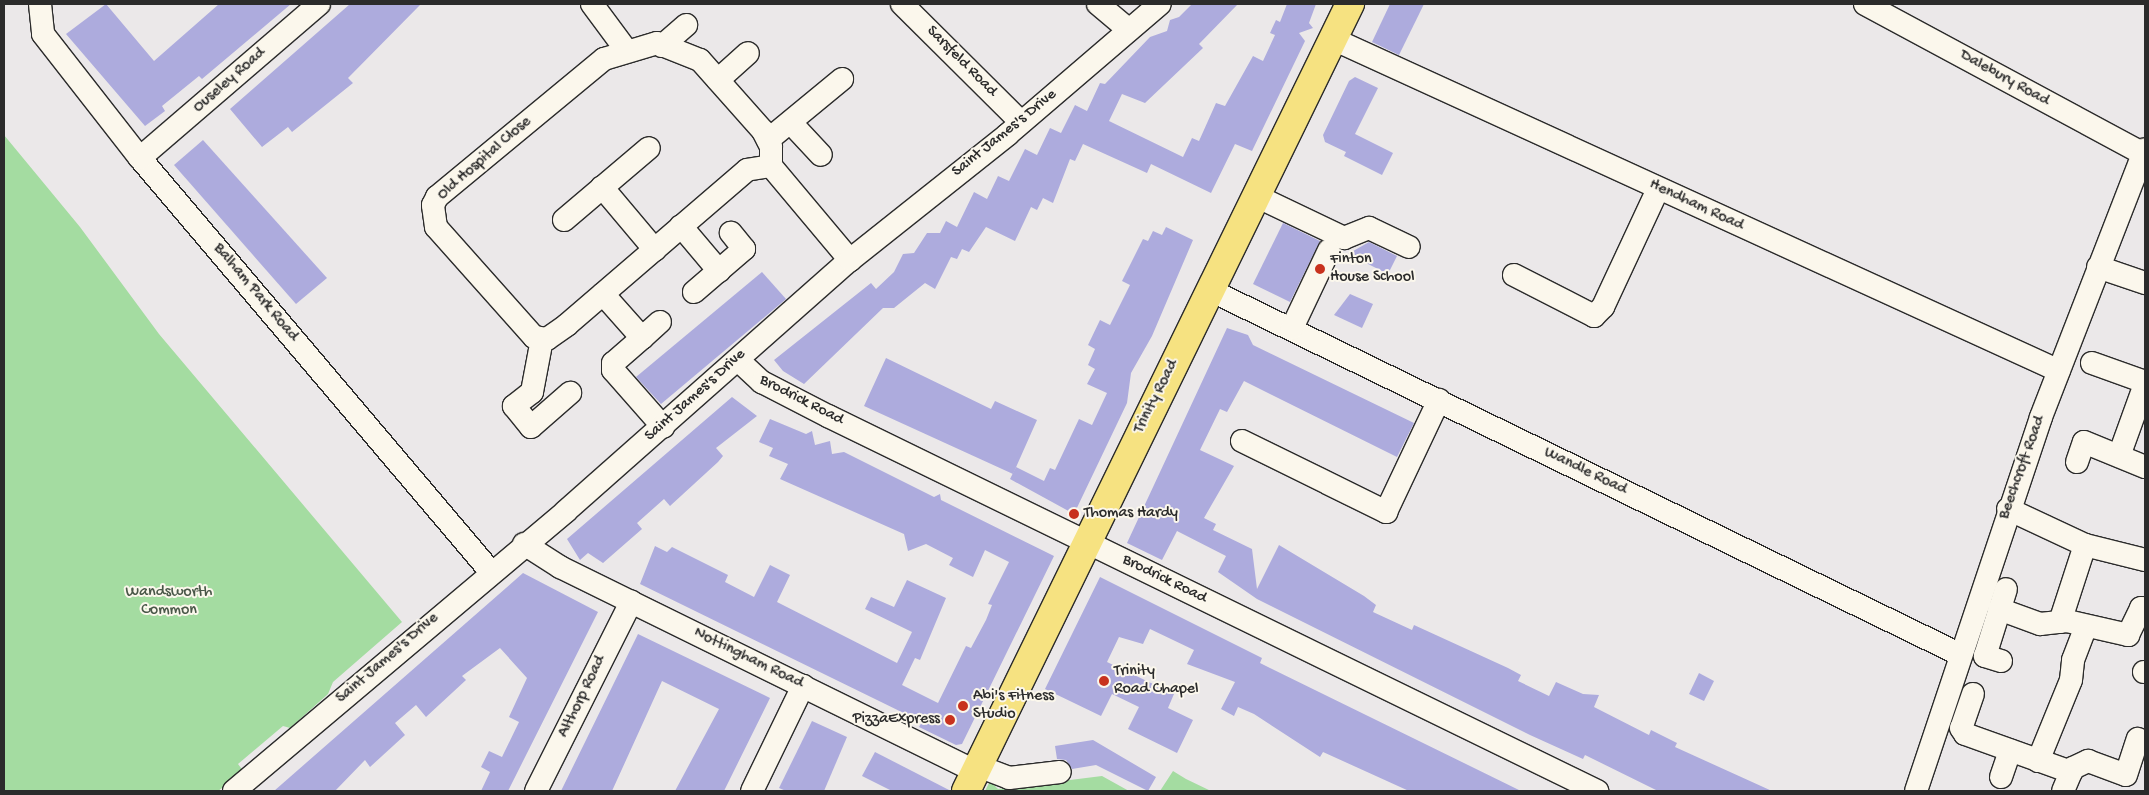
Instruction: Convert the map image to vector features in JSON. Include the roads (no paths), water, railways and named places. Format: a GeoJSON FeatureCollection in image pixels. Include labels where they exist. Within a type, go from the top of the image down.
{"type":"FeatureCollection","features":[{"type":"Feature","properties":{"kind":"highway","name":"Trinity Road"},"geometry":{"type":"LineString","coordinates":[[973,776],[1350,4]]}},
{"type":"Feature","properties":{"kind":"street","name":"Balham Park Road"},"geometry":{"type":"LineString","coordinates":[[40,4],[43,34],[140,158],[491,572]]}},
{"type":"Feature","properties":{"kind":"street","name":"Ouseley Road"},"geometry":{"type":"LineString","coordinates":[[140,158],[319,4]]}},
{"type":"Feature","properties":{"kind":"street"},"geometry":{"type":"LineString","coordinates":[[592,4],[626,50]]}},
{"type":"Feature","properties":{"kind":"street","name":"Sarsfeld Road"},"geometry":{"type":"LineString","coordinates":[[902,4],[1019,120]]}},
{"type":"Feature","properties":{"kind":"street"},"geometry":{"type":"LineString","coordinates":[[1098,4],[1129,30]]}},
{"type":"Feature","properties":{"kind":"street","name":"Saint James's Drive"},"geometry":{"type":"LineString","coordinates":[[234,791],[663,427],[850,260],[1007,135],[1019,120],[1160,4]]}},
{"type":"Feature","properties":{"kind":"street","name":"Dalebury Road"},"geometry":{"type":"LineString","coordinates":[[1865,4],[2144,151]]}},
{"type":"Feature","properties":{"kind":"street"},"geometry":{"type":"LineString","coordinates":[[662,46],[686,25]]}},
{"type":"Feature","properties":{"kind":"street","name":"Hendham Road"},"geometry":{"type":"LineString","coordinates":[[1332,39],[2059,371]]}},
{"type":"Feature","properties":{"kind":"street","name":"Old Hospital Close"},"geometry":{"type":"LineString","coordinates":[[542,339],[528,333],[436,227],[433,205],[437,197],[604,59],[626,50],[662,46],[692,54],[718,80],[768,140]]}},
{"type":"Feature","properties":{"kind":"street"},"geometry":{"type":"LineString","coordinates":[[718,80],[748,53]]}},
{"type":"Feature","properties":{"kind":"street"},"geometry":{"type":"LineString","coordinates":[[842,79],[792,124],[768,140],[771,166],[850,260]]}},
{"type":"Feature","properties":{"kind":"street"},"geometry":{"type":"LineString","coordinates":[[792,124],[821,155]]}},
{"type":"Feature","properties":{"kind":"street"},"geometry":{"type":"LineString","coordinates":[[564,220],[649,148]]}},
{"type":"Feature","properties":{"kind":"street","name":"Beechcroft Road"},"geometry":{"type":"LineString","coordinates":[[1916,791],[1959,654],[2008,509],[2098,267],[2144,151]]}},
{"type":"Feature","properties":{"kind":"street"},"geometry":{"type":"LineString","coordinates":[[570,393],[531,427],[514,406],[532,392],[542,339],[552,337],[747,170],[771,166]]}},
{"type":"Feature","properties":{"kind":"street"},"geometry":{"type":"LineString","coordinates":[[602,187],[655,250]]}},
{"type":"Feature","properties":{"kind":"street"},"geometry":{"type":"LineString","coordinates":[[1514,275],[1594,316],[1603,307],[1658,189]]}},
{"type":"Feature","properties":{"kind":"street"},"geometry":{"type":"LineString","coordinates":[[1256,196],[1344,238],[1369,228],[1408,247]]}},
{"type":"Feature","properties":{"kind":"street"},"geometry":{"type":"LineString","coordinates":[[682,226],[719,271]]}},
{"type":"Feature","properties":{"kind":"street"},"geometry":{"type":"LineString","coordinates":[[694,292],[744,249],[731,233]]}},
{"type":"Feature","properties":{"kind":"street"},"geometry":{"type":"LineString","coordinates":[[1292,328],[1329,250]]}},
{"type":"Feature","properties":{"kind":"street"},"geometry":{"type":"LineString","coordinates":[[2098,267],[2145,283]]}},
{"type":"Feature","properties":{"kind":"street","name":"Wandle Road"},"geometry":{"type":"LineString","coordinates":[[1210,290],[1292,328],[1959,654]]}},
{"type":"Feature","properties":{"kind":"street"},"geometry":{"type":"LineString","coordinates":[[603,294],[642,338]]}},
{"type":"Feature","properties":{"kind":"street"},"geometry":{"type":"LineString","coordinates":[[660,322],[611,366],[663,427]]}},
{"type":"Feature","properties":{"kind":"street","name":"Brodrick Road"},"geometry":{"type":"LineString","coordinates":[[738,360],[762,382],[1597,791]]}},
{"type":"Feature","properties":{"kind":"street"},"geometry":{"type":"LineString","coordinates":[[2092,363],[2145,383],[2119,456]]}},
{"type":"Feature","properties":{"kind":"street"},"geometry":{"type":"LineString","coordinates":[[1242,441],[1386,512],[1439,400]]}},
{"type":"Feature","properties":{"kind":"street"},"geometry":{"type":"LineString","coordinates":[[2076,462],[2084,442],[2145,467]]}},
{"type":"Feature","properties":{"kind":"street"},"geometry":{"type":"LineString","coordinates":[[2008,509],[2085,545],[2145,560]]}},
{"type":"Feature","properties":{"kind":"street","name":"Nottingham Road"},"geometry":{"type":"LineString","coordinates":[[524,544],[631,602],[803,686],[973,776],[1009,778],[1060,772]]}},
{"type":"Feature","properties":{"kind":"street"},"geometry":{"type":"LineString","coordinates":[[2060,622],[2085,545]]}},
{"type":"Feature","properties":{"kind":"street"},"geometry":{"type":"LineString","coordinates":[[2001,661],[1985,656],[2002,599],[2029,620],[2060,622],[2138,637],[2141,608],[2145,609]]}},
{"type":"Feature","properties":{"kind":"street","name":"Althorp Road"},"geometry":{"type":"LineString","coordinates":[[536,791],[631,602]]}},
{"type":"Feature","properties":{"kind":"street"},"geometry":{"type":"LineString","coordinates":[[2038,761],[2093,628]]}},
{"type":"Feature","properties":{"kind":"street"},"geometry":{"type":"LineString","coordinates":[[752,791],[803,686]]}},
{"type":"Feature","properties":{"kind":"street"},"geometry":{"type":"LineString","coordinates":[[1973,694],[1962,731],[2038,761],[2067,782],[2088,761],[2126,775],[2138,739]]}},
{"type":"Feature","properties":{"kind":"street"},"geometry":{"type":"LineString","coordinates":[[2001,777],[2010,751]]}},
{"type":"Feature","properties":{"kind":"place","name":"Finton House School"},"geometry":{"type":"Point","coordinates":[1320,269]}},
{"type":"Feature","properties":{"kind":"place","name":"Thomas Hardy"},"geometry":{"type":"Point","coordinates":[1074,514]}},
{"type":"Feature","properties":{"kind":"place","name":"Trinity Road Chapel"},"geometry":{"type":"Point","coordinates":[1104,681]}},
{"type":"Feature","properties":{"kind":"place","name":"Abi's Fitness Studio"},"geometry":{"type":"Point","coordinates":[963,706]}},
{"type":"Feature","properties":{"kind":"place","name":"PizzaExpress"},"geometry":{"type":"Point","coordinates":[950,720]}},
{"type":"Feature","properties":{"kind":"park label","name":"Wandsworth Common"},"geometry":{"type":"Point","coordinates":[169,602]}}]}
